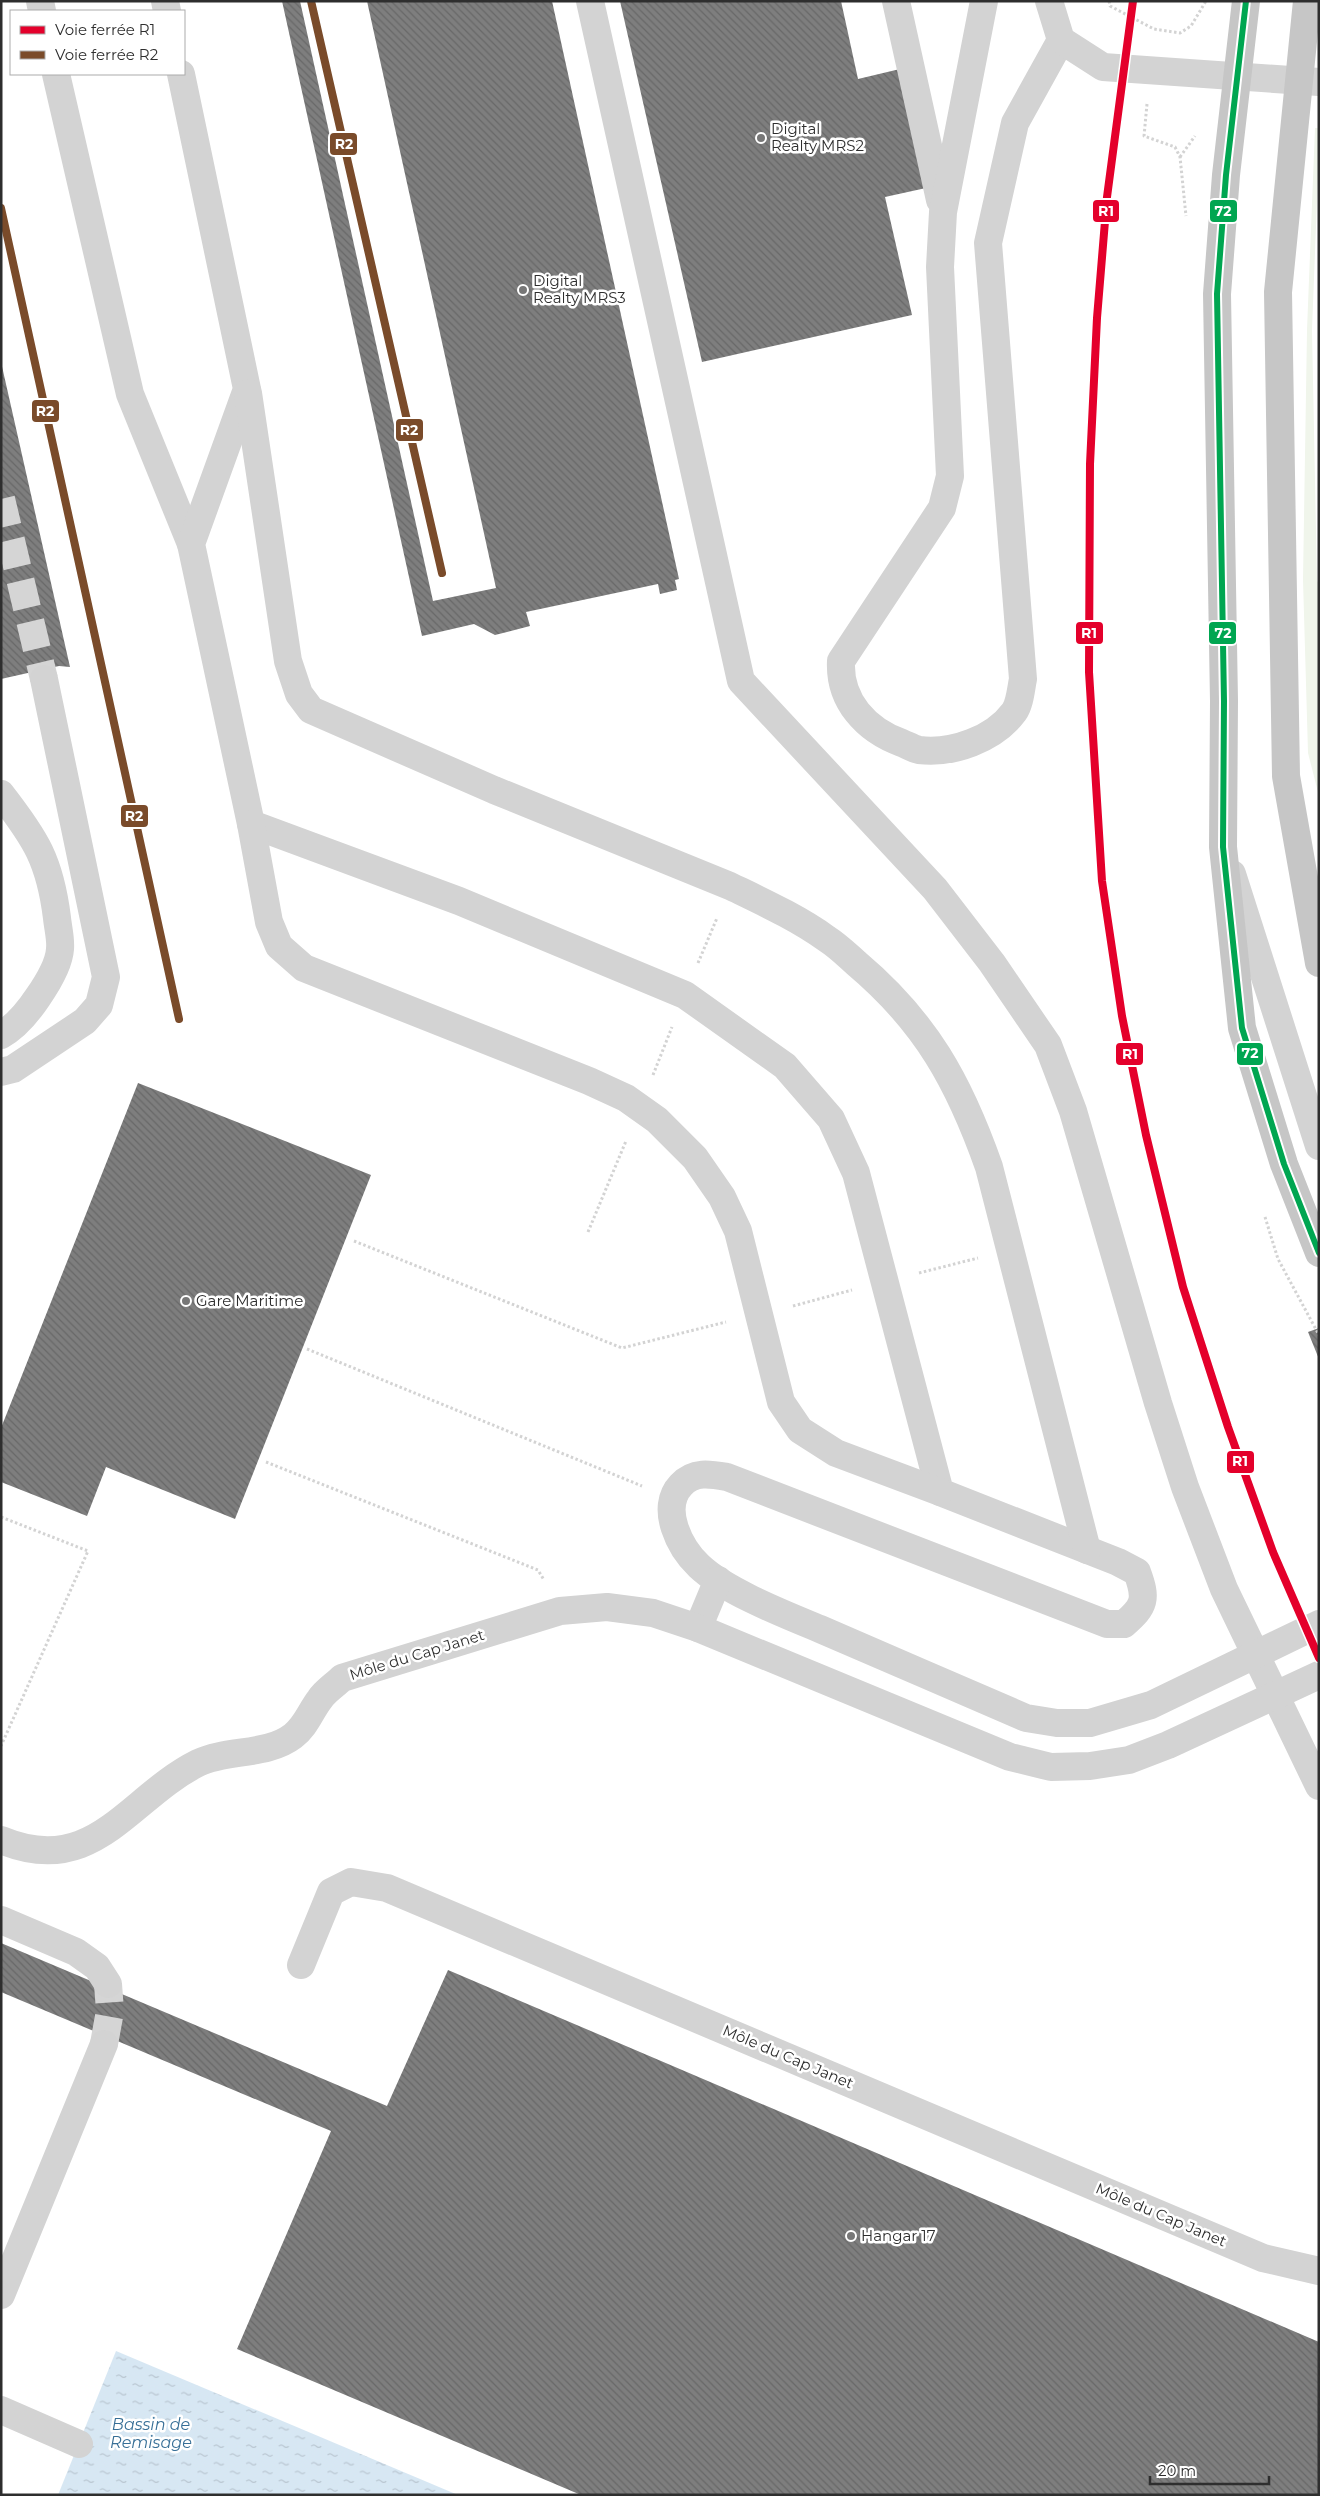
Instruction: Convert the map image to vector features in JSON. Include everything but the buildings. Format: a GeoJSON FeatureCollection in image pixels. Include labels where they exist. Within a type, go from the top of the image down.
{"type":"FeatureCollection","features":[{"type":"Feature","properties":{"kind":"main road"},"geometry":{"type":"LineString","coordinates":[[1246,1],[1226,175],[1217,294],[1224,701],[1223,847],[1242,1028],[1284,1164],[1319,1253]]}},
{"type":"Feature","properties":{"kind":"main road"},"geometry":{"type":"LineString","coordinates":[[1307,1],[1278,292],[1286,776],[1319,963]]}},
{"type":"Feature","properties":{"kind":"street"},"geometry":{"type":"LineString","coordinates":[[590,1],[741,681],[935,889],[992,962],[1048,1044],[1073,1111],[1158,1403],[1185,1487],[1224,1588],[1319,1786]]}},
{"type":"Feature","properties":{"kind":"street"},"geometry":{"type":"LineString","coordinates":[[896,1],[943,212]]}},
{"type":"Feature","properties":{"kind":"street"},"geometry":{"type":"LineString","coordinates":[[984,1],[943,212],[940,267],[950,476],[942,508],[841,662],[840,679],[852,707],[882,736],[919,750],[959,747],[993,733],[1015,710],[1023,679],[988,243],[1015,123],[1060,40]]}},
{"type":"Feature","properties":{"kind":"street"},"geometry":{"type":"LineString","coordinates":[[1049,1],[1060,40],[1103,67],[1319,82]]}},
{"type":"Feature","properties":{"kind":"street"},"geometry":{"type":"LineString","coordinates":[[56,75],[130,394],[191,544],[251,824],[268,922],[279,946],[304,968],[589,1081],[626,1098],[657,1120],[695,1158],[722,1197],[738,1231],[781,1402],[800,1430],[836,1453],[1087,1550],[1137,1572],[1143,1590],[1140,1610],[1124,1624],[1106,1624],[726,1477],[706,1473],[689,1478],[679,1486],[671,1510],[674,1526],[682,1544],[698,1566],[718,1580],[773,1609],[1026,1718],[1058,1723],[1090,1723],[1152,1705],[1319,1624]]}},
{"type":"Feature","properties":{"kind":"street"},"geometry":{"type":"LineString","coordinates":[[180,75],[247,389],[288,661],[299,694],[312,710],[494,790],[730,886],[828,939],[896,1000],[923,1033],[945,1066],[971,1116],[989,1167],[1087,1550]]}},
{"type":"Feature","properties":{"kind":"street"},"geometry":{"type":"LineString","coordinates":[[191,544],[247,389]]}},
{"type":"Feature","properties":{"kind":"street"},"geometry":{"type":"LineString","coordinates":[[1,1072],[13,1068],[85,1021],[99,1005],[106,977],[44,679]]}},
{"type":"Feature","properties":{"kind":"street"},"geometry":{"type":"LineString","coordinates":[[1,794],[27,827],[43,857],[52,884],[60,950],[49,982],[32,1007],[13,1028],[1,1035]]}},
{"type":"Feature","properties":{"kind":"street"},"geometry":{"type":"LineString","coordinates":[[251,824],[459,901],[685,995],[785,1066],[831,1119],[856,1173],[940,1492]]}},
{"type":"Feature","properties":{"kind":"street"},"geometry":{"type":"LineString","coordinates":[[1223,847],[1319,1146]]}},
{"type":"Feature","properties":{"kind":"street"},"geometry":{"type":"LineString","coordinates":[[698,1628],[718,1580]]}},
{"type":"Feature","properties":{"kind":"street","name":"Môle du Cap Janet"},"geometry":{"type":"LineString","coordinates":[[1,1840],[38,1849],[72,1849],[101,1836],[167,1783],[200,1763],[280,1744],[293,1736],[308,1720],[320,1699],[342,1678],[560,1611],[607,1607],[653,1612],[698,1628],[1010,1757],[1051,1767],[1090,1766],[1129,1760],[1168,1745],[1319,1675]]}},
{"type":"Feature","properties":{"kind":"street","name":"Môle du Cap Janet"},"geometry":{"type":"LineString","coordinates":[[301,1965],[331,1892],[351,1882],[387,1888],[1263,2258],[1319,2271]]}},
{"type":"Feature","properties":{"kind":"street"},"geometry":{"type":"LineString","coordinates":[[1,1920],[76,1952],[97,1966],[108,1984]]}},
{"type":"Feature","properties":{"kind":"street"},"geometry":{"type":"LineString","coordinates":[[1,2295],[104,2044]]}},
{"type":"Feature","properties":{"kind":"street"},"geometry":{"type":"LineString","coordinates":[[1,2410],[79,2444]]}},
{"type":"Feature","properties":{"kind":"path"},"geometry":{"type":"LineString","coordinates":[[1108,1],[1110,6],[1154,29],[1180,33],[1191,26],[1206,1]]}},
{"type":"Feature","properties":{"kind":"path"},"geometry":{"type":"LineString","coordinates":[[1144,136],[1175,146],[1180,157]]}},
{"type":"Feature","properties":{"kind":"path"},"geometry":{"type":"LineString","coordinates":[[588,1232],[730,886]]}},
{"type":"Feature","properties":{"kind":"path"},"geometry":{"type":"LineString","coordinates":[[354,1241],[622,1348],[1010,1250]]}},
{"type":"Feature","properties":{"kind":"path"},"geometry":{"type":"LineString","coordinates":[[1,1517],[88,1551],[1,1746]]}},
{"type":"Feature","properties":{"kind":"shaded area"},"geometry":{"type":"Polygon","coordinates":[[[1315,128],[1319,128],[1319,149],[1312,330],[1317,581],[1319,584],[1319,796],[1308,753],[1303,580],[1307,330],[1315,128]]]}},
{"type":"Feature","properties":{"kind":"water","name":"Bassin de Remisage"},"geometry":{"type":"Polygon","coordinates":[[[116,2351],[458,2495],[58,2495],[116,2351]]]}},
{"type":"Feature","properties":{"kind":"tunnel"},"geometry":{"type":"LineString","coordinates":[[1,499],[44,679]]}},
{"type":"Feature","properties":{"kind":"tunnel"},"geometry":{"type":"LineString","coordinates":[[104,2044],[110,2011],[108,1984]]}},
{"type":"Feature","properties":{"kind":"rail line","name":"R2"},"geometry":{"type":"LineString","coordinates":[[311,1],[442,573]]}},
{"type":"Feature","properties":{"kind":"rail line","name":"R1"},"geometry":{"type":"LineString","coordinates":[[1133,1],[1107,197],[1097,318],[1090,464],[1089,672],[1102,881],[1122,1016],[1146,1135],[1183,1287],[1228,1427],[1273,1552],[1319,1658]]}},
{"type":"Feature","properties":{"kind":"rail line","name":"R2"},"geometry":{"type":"LineString","coordinates":[[1,208],[179,1019]]}},
{"type":"Feature","properties":{"kind":"transit line","name":"72"},"geometry":{"type":"LineString","coordinates":[[1246,1],[1226,175],[1217,294],[1224,701],[1223,847],[1242,1028],[1284,1164],[1319,1253]]}},
{"type":"Feature","properties":{"kind":"place","name":"Digital Realty MRS2"},"geometry":{"type":"Point","coordinates":[761,138]}},
{"type":"Feature","properties":{"kind":"place","name":"Digital Realty MRS3"},"geometry":{"type":"Point","coordinates":[523,290]}},
{"type":"Feature","properties":{"kind":"place","name":"Gare Maritime"},"geometry":{"type":"Point","coordinates":[186,1301]}},
{"type":"Feature","properties":{"kind":"place","name":"Hangar 17"},"geometry":{"type":"Point","coordinates":[851,2236]}}]}
